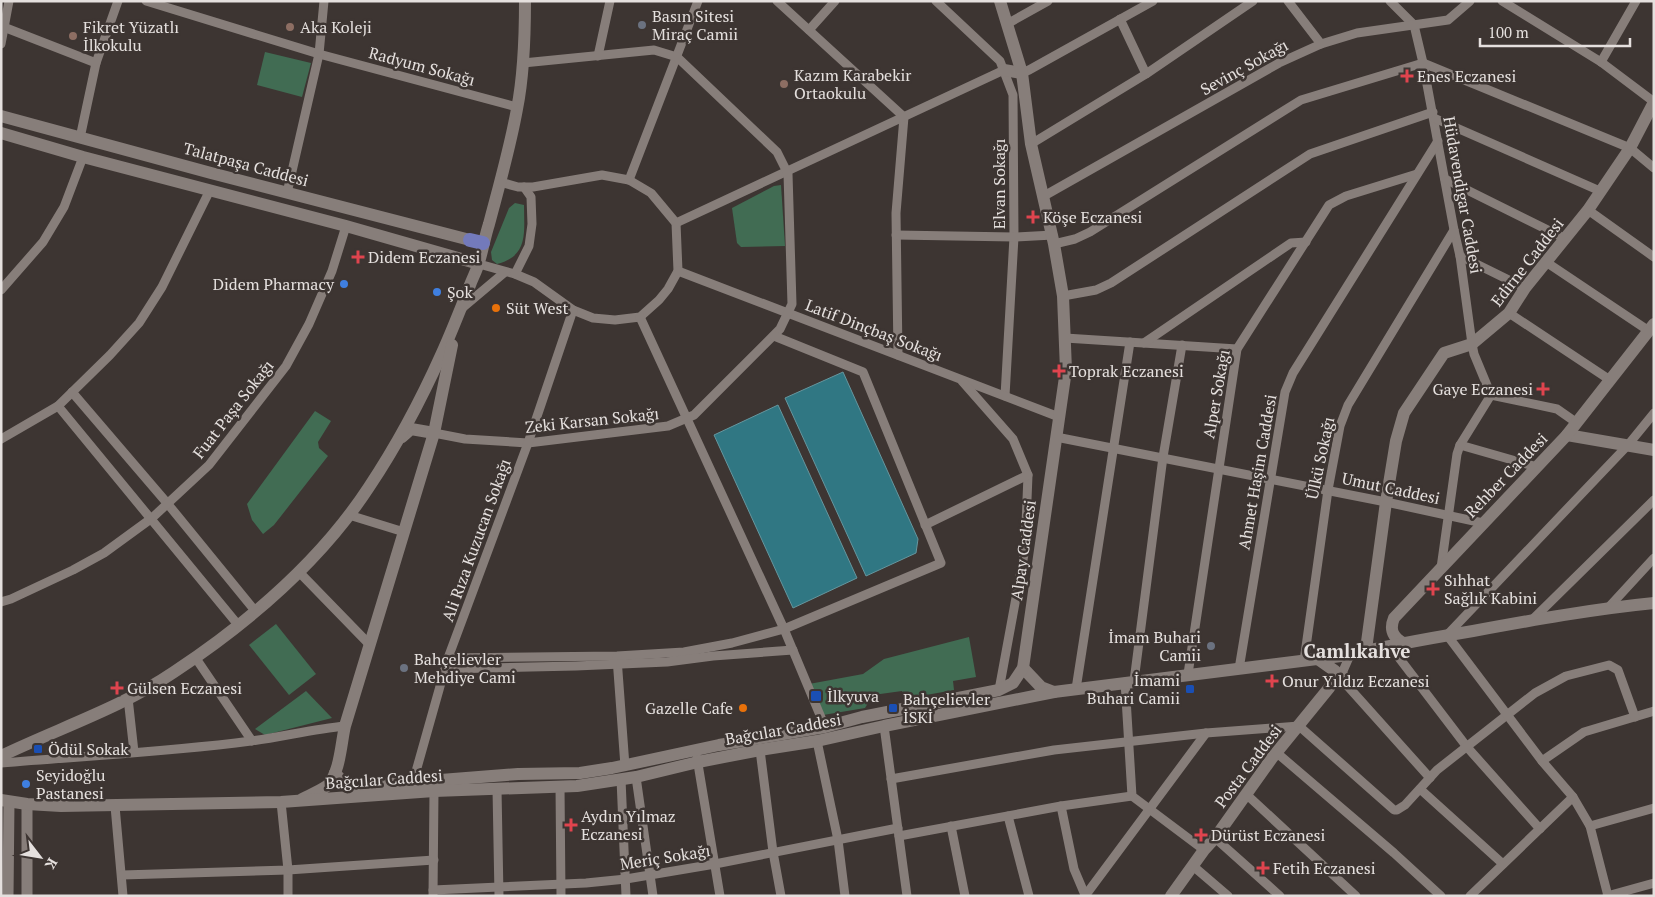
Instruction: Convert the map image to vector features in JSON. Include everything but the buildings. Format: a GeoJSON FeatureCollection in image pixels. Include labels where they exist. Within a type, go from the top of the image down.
{"type":"FeatureCollection","features":[{"type":"Feature","properties":{"kind":"main road"},"geometry":{"type":"LineString","coordinates":[[1,756],[109,708],[172,674],[239,626],[298,572],[349,515],[369,488],[429,383],[479,264],[477,241],[500,182],[517,107],[523,63],[525,1]]}},
{"type":"Feature","properties":{"kind":"main road","name":"Alpay Caddesi"},"geometry":{"type":"LineString","coordinates":[[1000,1],[1022,73],[1031,144],[1044,196],[1063,296],[1065,338],[1066,370],[1022,668]]}},
{"type":"Feature","properties":{"kind":"main road"},"geometry":{"type":"LineString","coordinates":[[1004,70],[1022,73]]}},
{"type":"Feature","properties":{"kind":"main road","name":"Edirne Caddesi"},"geometry":{"type":"LineString","coordinates":[[1356,654],[1367,642],[1386,502],[1396,441],[1404,413],[1444,353],[1472,344],[1509,313],[1525,288],[1588,210],[1630,148],[1654,102]]}},
{"type":"Feature","properties":{"kind":"main road","name":"Talatpaşa Caddesi"},"geometry":{"type":"LineString","coordinates":[[1,116],[287,193],[477,241]]}},
{"type":"Feature","properties":{"kind":"main road"},"geometry":{"type":"LineString","coordinates":[[1,133],[479,264]]}},
{"type":"Feature","properties":{"kind":"main road"},"geometry":{"type":"LineString","coordinates":[[298,801],[325,787],[335,773],[345,726],[434,433],[456,322]]}},
{"type":"Feature","properties":{"kind":"main road","name":"Rehber Caddesi"},"geometry":{"type":"LineString","coordinates":[[1403,643],[1393,635],[1391,624],[1394,618],[1568,435],[1651,328]]}},
{"type":"Feature","properties":{"kind":"main road"},"geometry":{"type":"LineString","coordinates":[[398,440],[411,429],[434,433]]}},
{"type":"Feature","properties":{"kind":"main road"},"geometry":{"type":"LineString","coordinates":[[1568,435],[1654,450]]}},
{"type":"Feature","properties":{"kind":"main road","name":"Bağcılar Caddesi"},"geometry":{"type":"LineString","coordinates":[[5,801],[61,806],[281,802],[434,791],[577,786],[636,777],[697,756],[760,750],[817,741],[1054,692],[1356,654],[1403,643],[1532,620],[1608,608],[1654,604]]}},
{"type":"Feature","properties":{"kind":"main road","name":"Posta Caddesi"},"geometry":{"type":"LineString","coordinates":[[1171,896],[1277,753],[1330,688],[1336,676],[1334,671],[1318,659]]}},
{"type":"Feature","properties":{"kind":"main road"},"geometry":{"type":"LineString","coordinates":[[335,773],[344,783],[352,787],[518,774],[580,773],[697,756],[862,717],[999,690],[1013,683],[1022,668],[1040,687],[1054,692]]}},
{"type":"Feature","properties":{"kind":"street"},"geometry":{"type":"LineString","coordinates":[[1,44],[9,1]]}},
{"type":"Feature","properties":{"kind":"street"},"geometry":{"type":"LineString","coordinates":[[80,138],[96,63],[118,1]]}},
{"type":"Feature","properties":{"kind":"street","name":"Radyum Sokağı"},"geometry":{"type":"LineString","coordinates":[[146,1],[319,54],[517,107]]}},
{"type":"Feature","properties":{"kind":"street"},"geometry":{"type":"LineString","coordinates":[[287,193],[319,54],[324,1]]}},
{"type":"Feature","properties":{"kind":"street"},"geometry":{"type":"LineString","coordinates":[[598,56],[610,1]]}},
{"type":"Feature","properties":{"kind":"street"},"geometry":{"type":"LineString","coordinates":[[629,180],[698,1]]}},
{"type":"Feature","properties":{"kind":"street"},"geometry":{"type":"LineString","coordinates":[[777,1],[904,116]]}},
{"type":"Feature","properties":{"kind":"street"},"geometry":{"type":"LineString","coordinates":[[809,30],[835,1]]}},
{"type":"Feature","properties":{"kind":"street","name":"Elvan Sokağı"},"geometry":{"type":"LineString","coordinates":[[936,1],[1000,61],[1013,95],[1014,237],[1005,396]]}},
{"type":"Feature","properties":{"kind":"street"},"geometry":{"type":"LineString","coordinates":[[1007,24],[1048,1]]}},
{"type":"Feature","properties":{"kind":"street"},"geometry":{"type":"LineString","coordinates":[[1022,73],[1153,1]]}},
{"type":"Feature","properties":{"kind":"street"},"geometry":{"type":"LineString","coordinates":[[1031,144],[1146,74],[1253,1]]}},
{"type":"Feature","properties":{"kind":"street"},"geometry":{"type":"LineString","coordinates":[[1288,1],[1321,44]]}},
{"type":"Feature","properties":{"kind":"street"},"geometry":{"type":"LineString","coordinates":[[1390,1],[1414,25]]}},
{"type":"Feature","properties":{"kind":"street","name":"Sevinç Sokağı"},"geometry":{"type":"LineString","coordinates":[[1044,196],[1279,63],[1321,44],[1357,33],[1448,20],[1470,1]]}},
{"type":"Feature","properties":{"kind":"street"},"geometry":{"type":"LineString","coordinates":[[1502,1],[1601,62],[1654,102]]}},
{"type":"Feature","properties":{"kind":"street"},"geometry":{"type":"LineString","coordinates":[[1601,62],[1636,1]]}},
{"type":"Feature","properties":{"kind":"street"},"geometry":{"type":"LineString","coordinates":[[1120,20],[1146,74]]}},
{"type":"Feature","properties":{"kind":"street","name":"Hüdavendigar Caddesi"},"geometry":{"type":"LineString","coordinates":[[1414,25],[1424,63],[1460,256],[1474,354],[1491,395]]}},
{"type":"Feature","properties":{"kind":"street"},"geometry":{"type":"LineString","coordinates":[[3,26],[96,63]]}},
{"type":"Feature","properties":{"kind":"street","name":"Zeki Karsan Sokağı"},"geometry":{"type":"LineString","coordinates":[[434,433],[465,439],[528,444],[668,426],[694,415],[774,336],[789,313],[792,304],[788,174],[776,152],[677,57],[654,50],[523,63]]}},
{"type":"Feature","properties":{"kind":"street"},"geometry":{"type":"LineString","coordinates":[[896,235],[1075,239],[1090,232],[1302,100],[1424,63],[1630,148],[1654,168]]}},
{"type":"Feature","properties":{"kind":"street"},"geometry":{"type":"LineString","coordinates":[[676,224],[1004,70]]}},
{"type":"Feature","properties":{"kind":"street"},"geometry":{"type":"LineString","coordinates":[[1063,296],[1096,290],[1112,283],[1310,154],[1433,115],[1600,191]]}},
{"type":"Feature","properties":{"kind":"street"},"geometry":{"type":"LineString","coordinates":[[898,355],[896,214],[904,116]]}},
{"type":"Feature","properties":{"kind":"street","name":"Ahmet Haşim Caddesi"},"geometry":{"type":"LineString","coordinates":[[1239,669],[1285,392],[1293,373],[1438,141]]}},
{"type":"Feature","properties":{"kind":"street"},"geometry":{"type":"LineString","coordinates":[[1,290],[43,242],[64,207],[83,157]]}},
{"type":"Feature","properties":{"kind":"street","name":"Alper Sokağı"},"geometry":{"type":"LineString","coordinates":[[1188,674],[1237,349],[1329,205],[1346,196],[1417,174]]}},
{"type":"Feature","properties":{"kind":"street"},"geometry":{"type":"LineString","coordinates":[[479,264],[515,274],[534,282],[573,310],[593,318],[615,320],[640,316],[659,300],[668,289],[678,270],[676,224],[651,193],[629,180],[602,175],[534,187],[518,187],[500,182]]}},
{"type":"Feature","properties":{"kind":"street"},"geometry":{"type":"LineString","coordinates":[[1445,179],[1566,239]]}},
{"type":"Feature","properties":{"kind":"street"},"geometry":{"type":"LineString","coordinates":[[515,274],[529,246],[531,231],[531,197],[524,187]]}},
{"type":"Feature","properties":{"kind":"street"},"geometry":{"type":"LineString","coordinates":[[1,439],[58,406],[110,355],[139,323],[162,287],[210,190]]}},
{"type":"Feature","properties":{"kind":"street"},"geometry":{"type":"LineString","coordinates":[[1588,210],[1654,257]]}},
{"type":"Feature","properties":{"kind":"street","name":"Fuat Paşa Sokağı"},"geometry":{"type":"LineString","coordinates":[[1,602],[73,570],[104,553],[152,518],[210,465],[286,366],[309,324],[332,272],[346,226]]}},
{"type":"Feature","properties":{"kind":"street","name":"Ülkü Sokağı"},"geometry":{"type":"LineString","coordinates":[[1304,661],[1328,490],[1340,426],[1348,404],[1454,230]]}},
{"type":"Feature","properties":{"kind":"street"},"geometry":{"type":"LineString","coordinates":[[1144,343],[1292,243],[1306,242]]}},
{"type":"Feature","properties":{"kind":"street"},"geometry":{"type":"LineString","coordinates":[[1460,256],[1525,288]]}},
{"type":"Feature","properties":{"kind":"street"},"geometry":{"type":"LineString","coordinates":[[1546,262],[1651,328]]}},
{"type":"Feature","properties":{"kind":"street","name":"Latif Dinçbaş Sokağı"},"geometry":{"type":"LineString","coordinates":[[678,270],[1059,417]]}},
{"type":"Feature","properties":{"kind":"street"},"geometry":{"type":"LineString","coordinates":[[461,309],[505,272]]}},
{"type":"Feature","properties":{"kind":"street","name":"Ali Rıza Kuzucan Sokağı"},"geometry":{"type":"LineString","coordinates":[[413,782],[448,658],[528,444],[573,310]]}},
{"type":"Feature","properties":{"kind":"street"},"geometry":{"type":"LineString","coordinates":[[1509,313],[1610,380]]}},
{"type":"Feature","properties":{"kind":"street"},"geometry":{"type":"LineString","coordinates":[[640,316],[784,629],[825,727]]}},
{"type":"Feature","properties":{"kind":"street"},"geometry":{"type":"LineString","coordinates":[[446,669],[576,666],[618,659],[684,652],[732,643],[784,629],[941,564],[863,372],[774,336]]}},
{"type":"Feature","properties":{"kind":"street"},"geometry":{"type":"LineString","coordinates":[[1065,338],[1237,349]]}},
{"type":"Feature","properties":{"kind":"street"},"geometry":{"type":"LineString","coordinates":[[1076,689],[1130,342]]}},
{"type":"Feature","properties":{"kind":"street"},"geometry":{"type":"LineString","coordinates":[[1182,345],[1129,682],[1128,742],[1132,796],[1204,850]]}},
{"type":"Feature","properties":{"kind":"street"},"geometry":{"type":"LineString","coordinates":[[960,379],[1013,439],[1028,475],[1025,549],[999,690]]}},
{"type":"Feature","properties":{"kind":"street"},"geometry":{"type":"LineString","coordinates":[[72,392],[167,503],[256,612]]}},
{"type":"Feature","properties":{"kind":"street"},"geometry":{"type":"LineString","coordinates":[[1441,568],[1457,454],[1460,445],[1491,395],[1557,409],[1577,423]]}},
{"type":"Feature","properties":{"kind":"street"},"geometry":{"type":"LineString","coordinates":[[58,406],[239,626]]}},
{"type":"Feature","properties":{"kind":"street"},"geometry":{"type":"LineString","coordinates":[[1654,413],[1628,446],[1447,635],[1542,761],[1573,798],[1590,826],[1607,896],[1654,883]]}},
{"type":"Feature","properties":{"kind":"street","name":"Umut Caddesi"},"geometry":{"type":"LineString","coordinates":[[1056,436],[1483,523]]}},
{"type":"Feature","properties":{"kind":"street"},"geometry":{"type":"LineString","coordinates":[[1460,445],[1537,467]]}},
{"type":"Feature","properties":{"kind":"street"},"geometry":{"type":"LineString","coordinates":[[925,525],[1028,475]]}},
{"type":"Feature","properties":{"kind":"street"},"geometry":{"type":"LineString","coordinates":[[1532,620],[1654,500]]}},
{"type":"Feature","properties":{"kind":"street"},"geometry":{"type":"LineString","coordinates":[[349,515],[404,532]]}},
{"type":"Feature","properties":{"kind":"street"},"geometry":{"type":"LineString","coordinates":[[1608,608],[1654,558]]}},
{"type":"Feature","properties":{"kind":"street"},"geometry":{"type":"LineString","coordinates":[[298,572],[369,644]]}},
{"type":"Feature","properties":{"kind":"street"},"geometry":{"type":"LineString","coordinates":[[1390,646],[1467,746],[1540,829]]}},
{"type":"Feature","properties":{"kind":"street"},"geometry":{"type":"LineString","coordinates":[[448,658],[618,659],[667,662],[714,656],[793,650]]}},
{"type":"Feature","properties":{"kind":"street"},"geometry":{"type":"LineString","coordinates":[[1356,654],[1343,671],[1344,682],[1430,778]]}},
{"type":"Feature","properties":{"kind":"street"},"geometry":{"type":"LineString","coordinates":[[196,657],[252,741]]}},
{"type":"Feature","properties":{"kind":"street"},"geometry":{"type":"LineString","coordinates":[[618,659],[625,766]]}},
{"type":"Feature","properties":{"kind":"street"},"geometry":{"type":"LineString","coordinates":[[891,779],[1054,750],[1206,733],[1299,726],[1394,810],[1400,809],[1437,770],[1507,714],[1535,693],[1566,676],[1609,665],[1618,670],[1635,717]]}},
{"type":"Feature","properties":{"kind":"street"},"geometry":{"type":"LineString","coordinates":[[128,698],[134,752]]}},
{"type":"Feature","properties":{"kind":"street"},"geometry":{"type":"LineString","coordinates":[[1542,761],[1584,732],[1654,712]]}},
{"type":"Feature","properties":{"kind":"street"},"geometry":{"type":"LineString","coordinates":[[1,763],[252,741],[345,726]]}},
{"type":"Feature","properties":{"kind":"street"},"geometry":{"type":"LineString","coordinates":[[884,726],[907,896]]}},
{"type":"Feature","properties":{"kind":"street"},"geometry":{"type":"LineString","coordinates":[[1085,896],[1206,733]]}},
{"type":"Feature","properties":{"kind":"street"},"geometry":{"type":"LineString","coordinates":[[817,741],[838,840],[846,896]]}},
{"type":"Feature","properties":{"kind":"street"},"geometry":{"type":"LineString","coordinates":[[760,750],[773,852],[781,896]]}},
{"type":"Feature","properties":{"kind":"street"},"geometry":{"type":"LineString","coordinates":[[1277,753],[1394,853],[1441,896]]}},
{"type":"Feature","properties":{"kind":"street"},"geometry":{"type":"LineString","coordinates":[[697,756],[720,896]]}},
{"type":"Feature","properties":{"kind":"street"},"geometry":{"type":"LineString","coordinates":[[636,777],[653,896]]}},
{"type":"Feature","properties":{"kind":"street"},"geometry":{"type":"LineString","coordinates":[[621,779],[626,896]]}},
{"type":"Feature","properties":{"kind":"street"},"geometry":{"type":"LineString","coordinates":[[560,786],[561,896]]}},
{"type":"Feature","properties":{"kind":"street"},"geometry":{"type":"LineString","coordinates":[[497,789],[499,891]]}},
{"type":"Feature","properties":{"kind":"street"},"geometry":{"type":"LineString","coordinates":[[1420,789],[1503,864]]}},
{"type":"Feature","properties":{"kind":"street"},"geometry":{"type":"LineString","coordinates":[[433,893],[434,791]]}},
{"type":"Feature","properties":{"kind":"street"},"geometry":{"type":"LineString","coordinates":[[1246,794],[1356,896]]}},
{"type":"Feature","properties":{"kind":"street","name":"Meriç Sokağı"},"geometry":{"type":"LineString","coordinates":[[433,893],[499,891],[650,876],[838,840],[951,826],[1061,806],[1132,796]]}},
{"type":"Feature","properties":{"kind":"street"},"geometry":{"type":"LineString","coordinates":[[1470,896],[1573,798]]}},
{"type":"Feature","properties":{"kind":"street"},"geometry":{"type":"LineString","coordinates":[[5,801],[5,874],[8,896]]}},
{"type":"Feature","properties":{"kind":"street"},"geometry":{"type":"LineString","coordinates":[[281,802],[288,870],[288,896]]}},
{"type":"Feature","properties":{"kind":"street"},"geometry":{"type":"LineString","coordinates":[[27,804],[27,896]]}},
{"type":"Feature","properties":{"kind":"street"},"geometry":{"type":"LineString","coordinates":[[115,806],[122,875],[122,896]]}},
{"type":"Feature","properties":{"kind":"street"},"geometry":{"type":"LineString","coordinates":[[1061,806],[1074,868],[1085,896]]}},
{"type":"Feature","properties":{"kind":"street"},"geometry":{"type":"LineString","coordinates":[[1590,826],[1654,808]]}},
{"type":"Feature","properties":{"kind":"street"},"geometry":{"type":"LineString","coordinates":[[1008,816],[1029,896]]}},
{"type":"Feature","properties":{"kind":"street"},"geometry":{"type":"LineString","coordinates":[[951,826],[962,890],[965,896]]}},
{"type":"Feature","properties":{"kind":"street"},"geometry":{"type":"LineString","coordinates":[[1215,838],[1280,896]]}},
{"type":"Feature","properties":{"kind":"street"},"geometry":{"type":"LineString","coordinates":[[122,875],[288,870],[434,860]]}},
{"type":"Feature","properties":{"kind":"street"},"geometry":{"type":"LineString","coordinates":[[1193,866],[1228,896]]}},
{"type":"Feature","properties":{"kind":"green space"},"geometry":{"type":"Polygon","coordinates":[[[265,52],[311,63],[302,97],[257,85],[265,52]]]}},
{"type":"Feature","properties":{"kind":"green space"},"geometry":{"type":"Polygon","coordinates":[[[781,185],[785,246],[741,247],[737,243],[732,208],[774,186],[781,185]]]}},
{"type":"Feature","properties":{"kind":"green space"},"geometry":{"type":"Polygon","coordinates":[[[515,203],[524,205],[524,233],[520,249],[515,255],[497,264],[492,260],[491,252],[509,208],[515,203]]]}},
{"type":"Feature","properties":{"kind":"green space"},"geometry":{"type":"Polygon","coordinates":[[[315,411],[331,421],[318,442],[319,448],[328,456],[274,525],[263,534],[252,520],[247,504],[315,411]]]}},
{"type":"Feature","properties":{"kind":"green space"},"geometry":{"type":"Polygon","coordinates":[[[276,624],[316,674],[289,695],[249,645],[276,624]]]}},
{"type":"Feature","properties":{"kind":"green space"},"geometry":{"type":"Polygon","coordinates":[[[969,637],[976,677],[953,681],[954,690],[904,699],[902,691],[873,695],[865,708],[823,715],[809,684],[863,674],[884,659],[969,637]]]}},
{"type":"Feature","properties":{"kind":"green space"},"geometry":{"type":"Polygon","coordinates":[[[306,691],[332,718],[265,735],[255,729],[306,691]]]}},
{"type":"Feature","properties":{"kind":"water"},"geometry":{"type":"Polygon","coordinates":[[[843,372],[918,539],[916,553],[866,576],[785,398],[843,372]]]}},
{"type":"Feature","properties":{"kind":"water"},"geometry":{"type":"Polygon","coordinates":[[[778,405],[857,578],[793,608],[714,435],[778,405]]]}},
{"type":"Feature","properties":{"kind":"place","name":"Basın Sitesi Miraç Camii"},"geometry":{"type":"Point","coordinates":[642,25]}},
{"type":"Feature","properties":{"kind":"place","name":"Aka Koleji"},"geometry":{"type":"Point","coordinates":[290,27]}},
{"type":"Feature","properties":{"kind":"place","name":"Fikret Yüzatlı İlkokulu"},"geometry":{"type":"Point","coordinates":[73,36]}},
{"type":"Feature","properties":{"kind":"place","name":"Enes Eczanesi"},"geometry":{"type":"Point","coordinates":[1407,76]}},
{"type":"Feature","properties":{"kind":"place","name":"Kazım Karabekir Ortaokulu"},"geometry":{"type":"Point","coordinates":[784,84]}},
{"type":"Feature","properties":{"kind":"place","name":"Köşe Eczanesi"},"geometry":{"type":"Point","coordinates":[1033,217]}},
{"type":"Feature","properties":{"kind":"place","name":"Didem Eczanesi"},"geometry":{"type":"Point","coordinates":[358,257]}},
{"type":"Feature","properties":{"kind":"place","name":"Didem Pharmacy"},"geometry":{"type":"Point","coordinates":[344,284]}},
{"type":"Feature","properties":{"kind":"place","name":"Şok"},"geometry":{"type":"Point","coordinates":[437,292]}},
{"type":"Feature","properties":{"kind":"place","name":"Süt West"},"geometry":{"type":"Point","coordinates":[496,308]}},
{"type":"Feature","properties":{"kind":"place","name":"Toprak Eczanesi"},"geometry":{"type":"Point","coordinates":[1059,371]}},
{"type":"Feature","properties":{"kind":"place","name":"Gaye Eczanesi"},"geometry":{"type":"Point","coordinates":[1543,389]}},
{"type":"Feature","properties":{"kind":"place","name":"Sıhhat Sağlık Kabini"},"geometry":{"type":"Point","coordinates":[1433,589]}},
{"type":"Feature","properties":{"kind":"place","name":"İmam Buhari Camii"},"geometry":{"type":"Point","coordinates":[1211,646]}},
{"type":"Feature","properties":{"kind":"place","name":"Bahçelievler Mehdiye Cami"},"geometry":{"type":"Point","coordinates":[404,668]}},
{"type":"Feature","properties":{"kind":"place","name":"Onur Yıldız Eczanesi"},"geometry":{"type":"Point","coordinates":[1272,681]}},
{"type":"Feature","properties":{"kind":"place","name":"Gülsen Eczanesi"},"geometry":{"type":"Point","coordinates":[117,688]}},
{"type":"Feature","properties":{"kind":"place","name":"İmami Buhari Camii"},"geometry":{"type":"Point","coordinates":[1190,689]}},
{"type":"Feature","properties":{"kind":"place","name":"İlkyuva"},"geometry":{"type":"Point","coordinates":[816,696]}},
{"type":"Feature","properties":{"kind":"place","name":"Gazelle Cafe"},"geometry":{"type":"Point","coordinates":[743,708]}},
{"type":"Feature","properties":{"kind":"place","name":"Bahçelievler İSKİ"},"geometry":{"type":"Point","coordinates":[893,708]}},
{"type":"Feature","properties":{"kind":"place","name":"Ödül Sokak"},"geometry":{"type":"Point","coordinates":[38,749]}},
{"type":"Feature","properties":{"kind":"place","name":"Seyidoğlu Pastanesi"},"geometry":{"type":"Point","coordinates":[26,784]}},
{"type":"Feature","properties":{"kind":"place","name":"Aydın Yılmaz Eczanesi"},"geometry":{"type":"Point","coordinates":[571,825]}},
{"type":"Feature","properties":{"kind":"place","name":"Dürüst Eczanesi"},"geometry":{"type":"Point","coordinates":[1201,835]}},
{"type":"Feature","properties":{"kind":"place","name":"Fetih Eczanesi"},"geometry":{"type":"Point","coordinates":[1263,868]}},
{"type":"Feature","properties":{"kind":"district","name":"Camlıkahve"},"geometry":{"type":"Point","coordinates":[1357,651]}}]}
